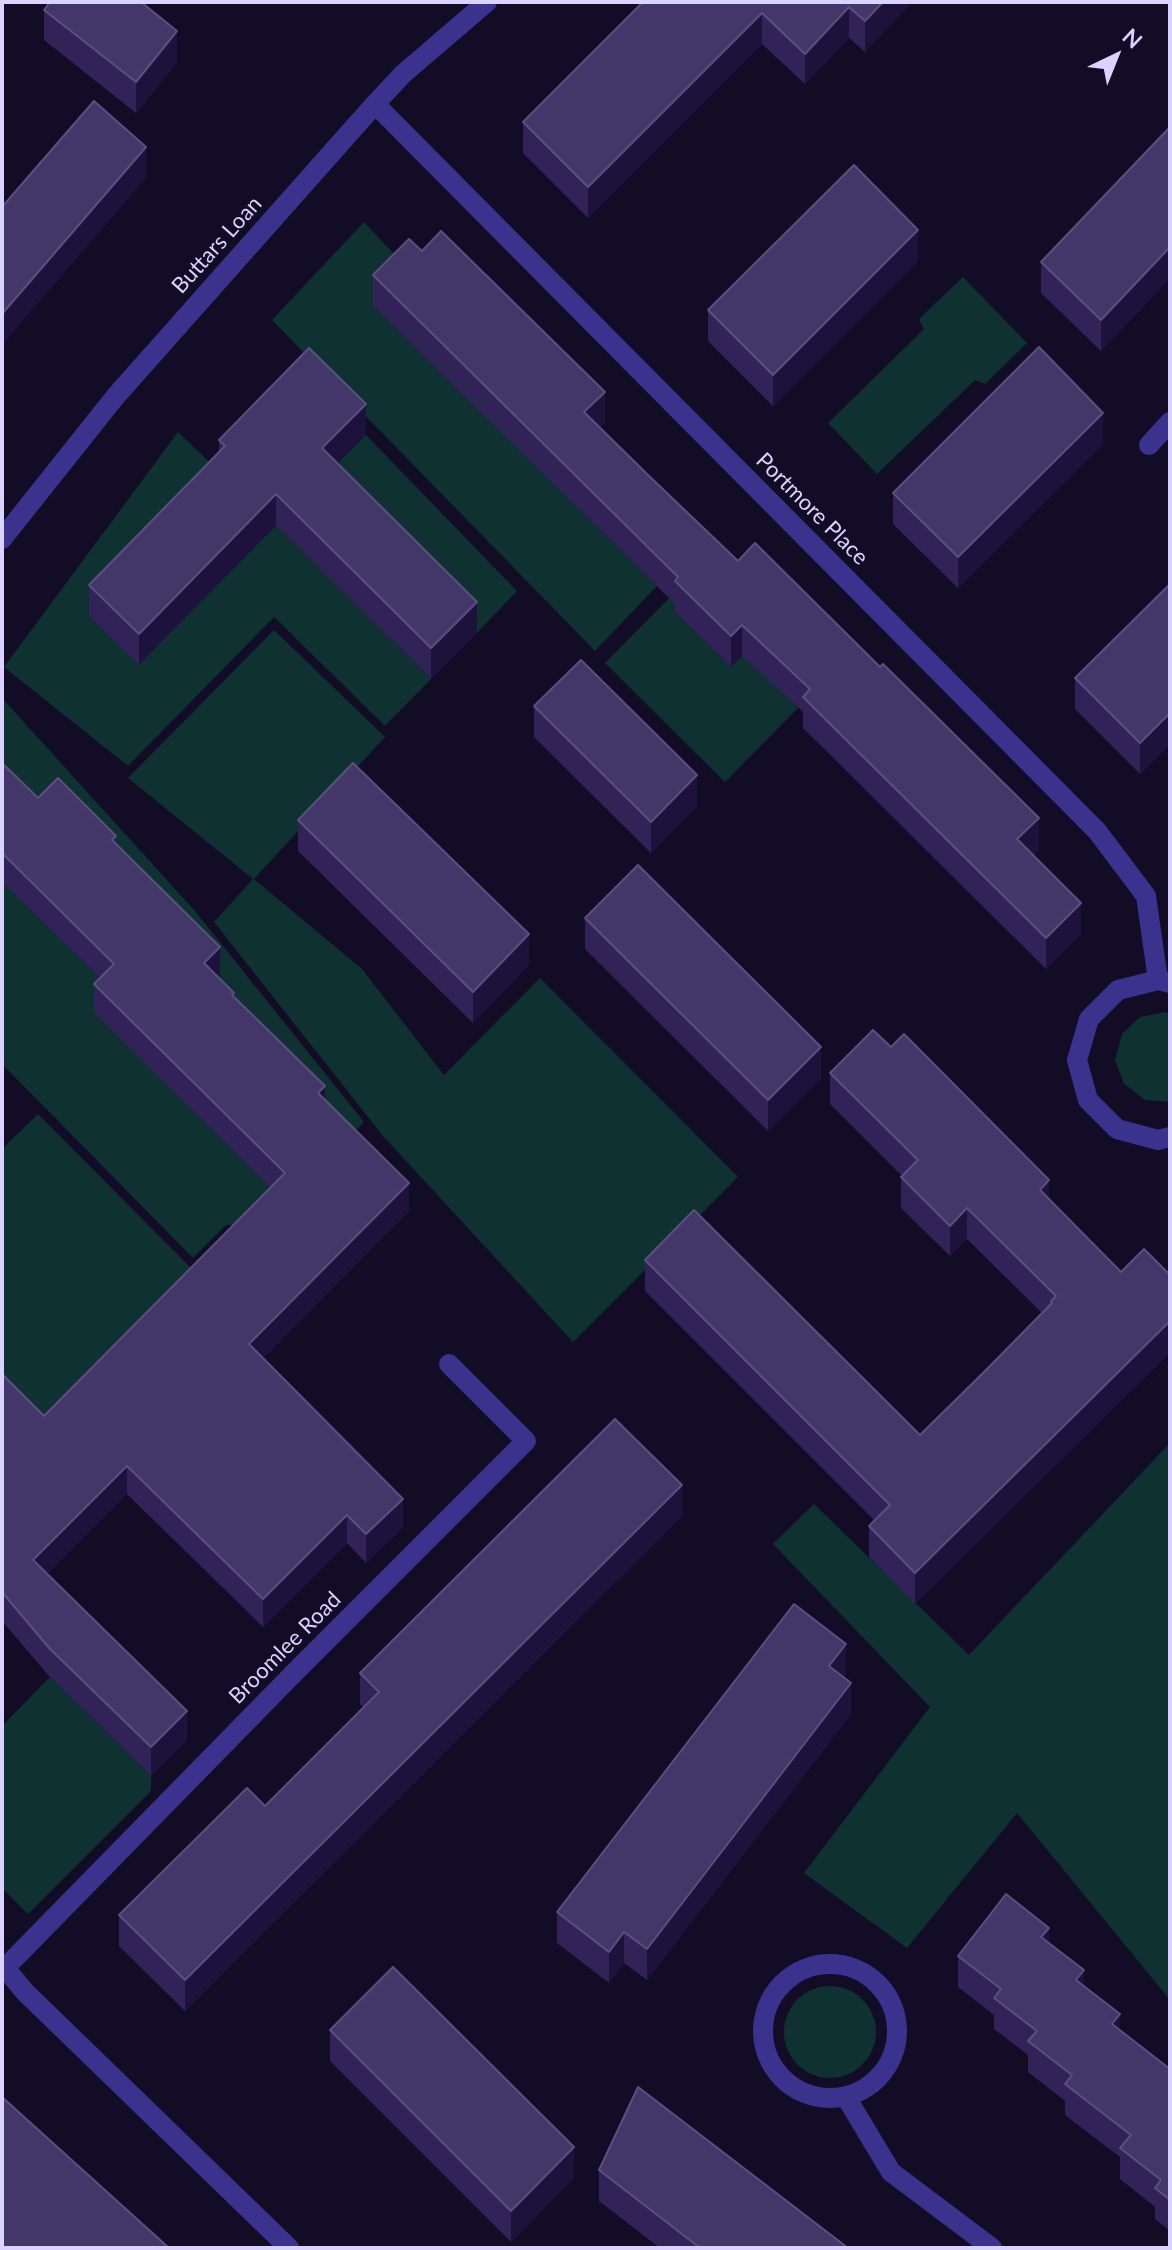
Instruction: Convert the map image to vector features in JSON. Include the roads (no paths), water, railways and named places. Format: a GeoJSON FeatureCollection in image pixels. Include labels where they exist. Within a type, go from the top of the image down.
{"type":"FeatureCollection","features":[{"type":"Feature","properties":{"kind":"street","name":"Buttars Loan"},"geometry":{"type":"LineString","coordinates":[[2,539],[115,397],[375,104],[403,74],[487,2]]}},
{"type":"Feature","properties":{"kind":"street","name":"Portmore Place"},"geometry":{"type":"LineString","coordinates":[[375,104],[1097,831],[1146,896],[1164,982],[1118,990],[1089,1019],[1077,1060],[1088,1100],[1117,1129],[1158,1140],[1170,1137]]}},
{"type":"Feature","properties":{"kind":"street"},"geometry":{"type":"LineString","coordinates":[[1149,445],[1170,422]]}},
{"type":"Feature","properties":{"kind":"street","name":"Broomlee Road"},"geometry":{"type":"LineString","coordinates":[[289,2248],[25,1992],[3,1967],[526,1441],[449,1364]]}},
{"type":"Feature","properties":{"kind":"street"},"geometry":{"type":"LineString","coordinates":[[814,1966],[845,1967],[873,1980],[887,1996],[895,2016],[897,2037],[892,2057],[881,2075],[865,2089],[846,2097],[814,2096],[786,2082],[772,2067],[764,2046],[762,2026],[767,2005],[778,1987],[794,1974],[814,1966]]}},
{"type":"Feature","properties":{"kind":"street"},"geometry":{"type":"LineString","coordinates":[[846,2097],[891,2172],[992,2248]]}}]}
